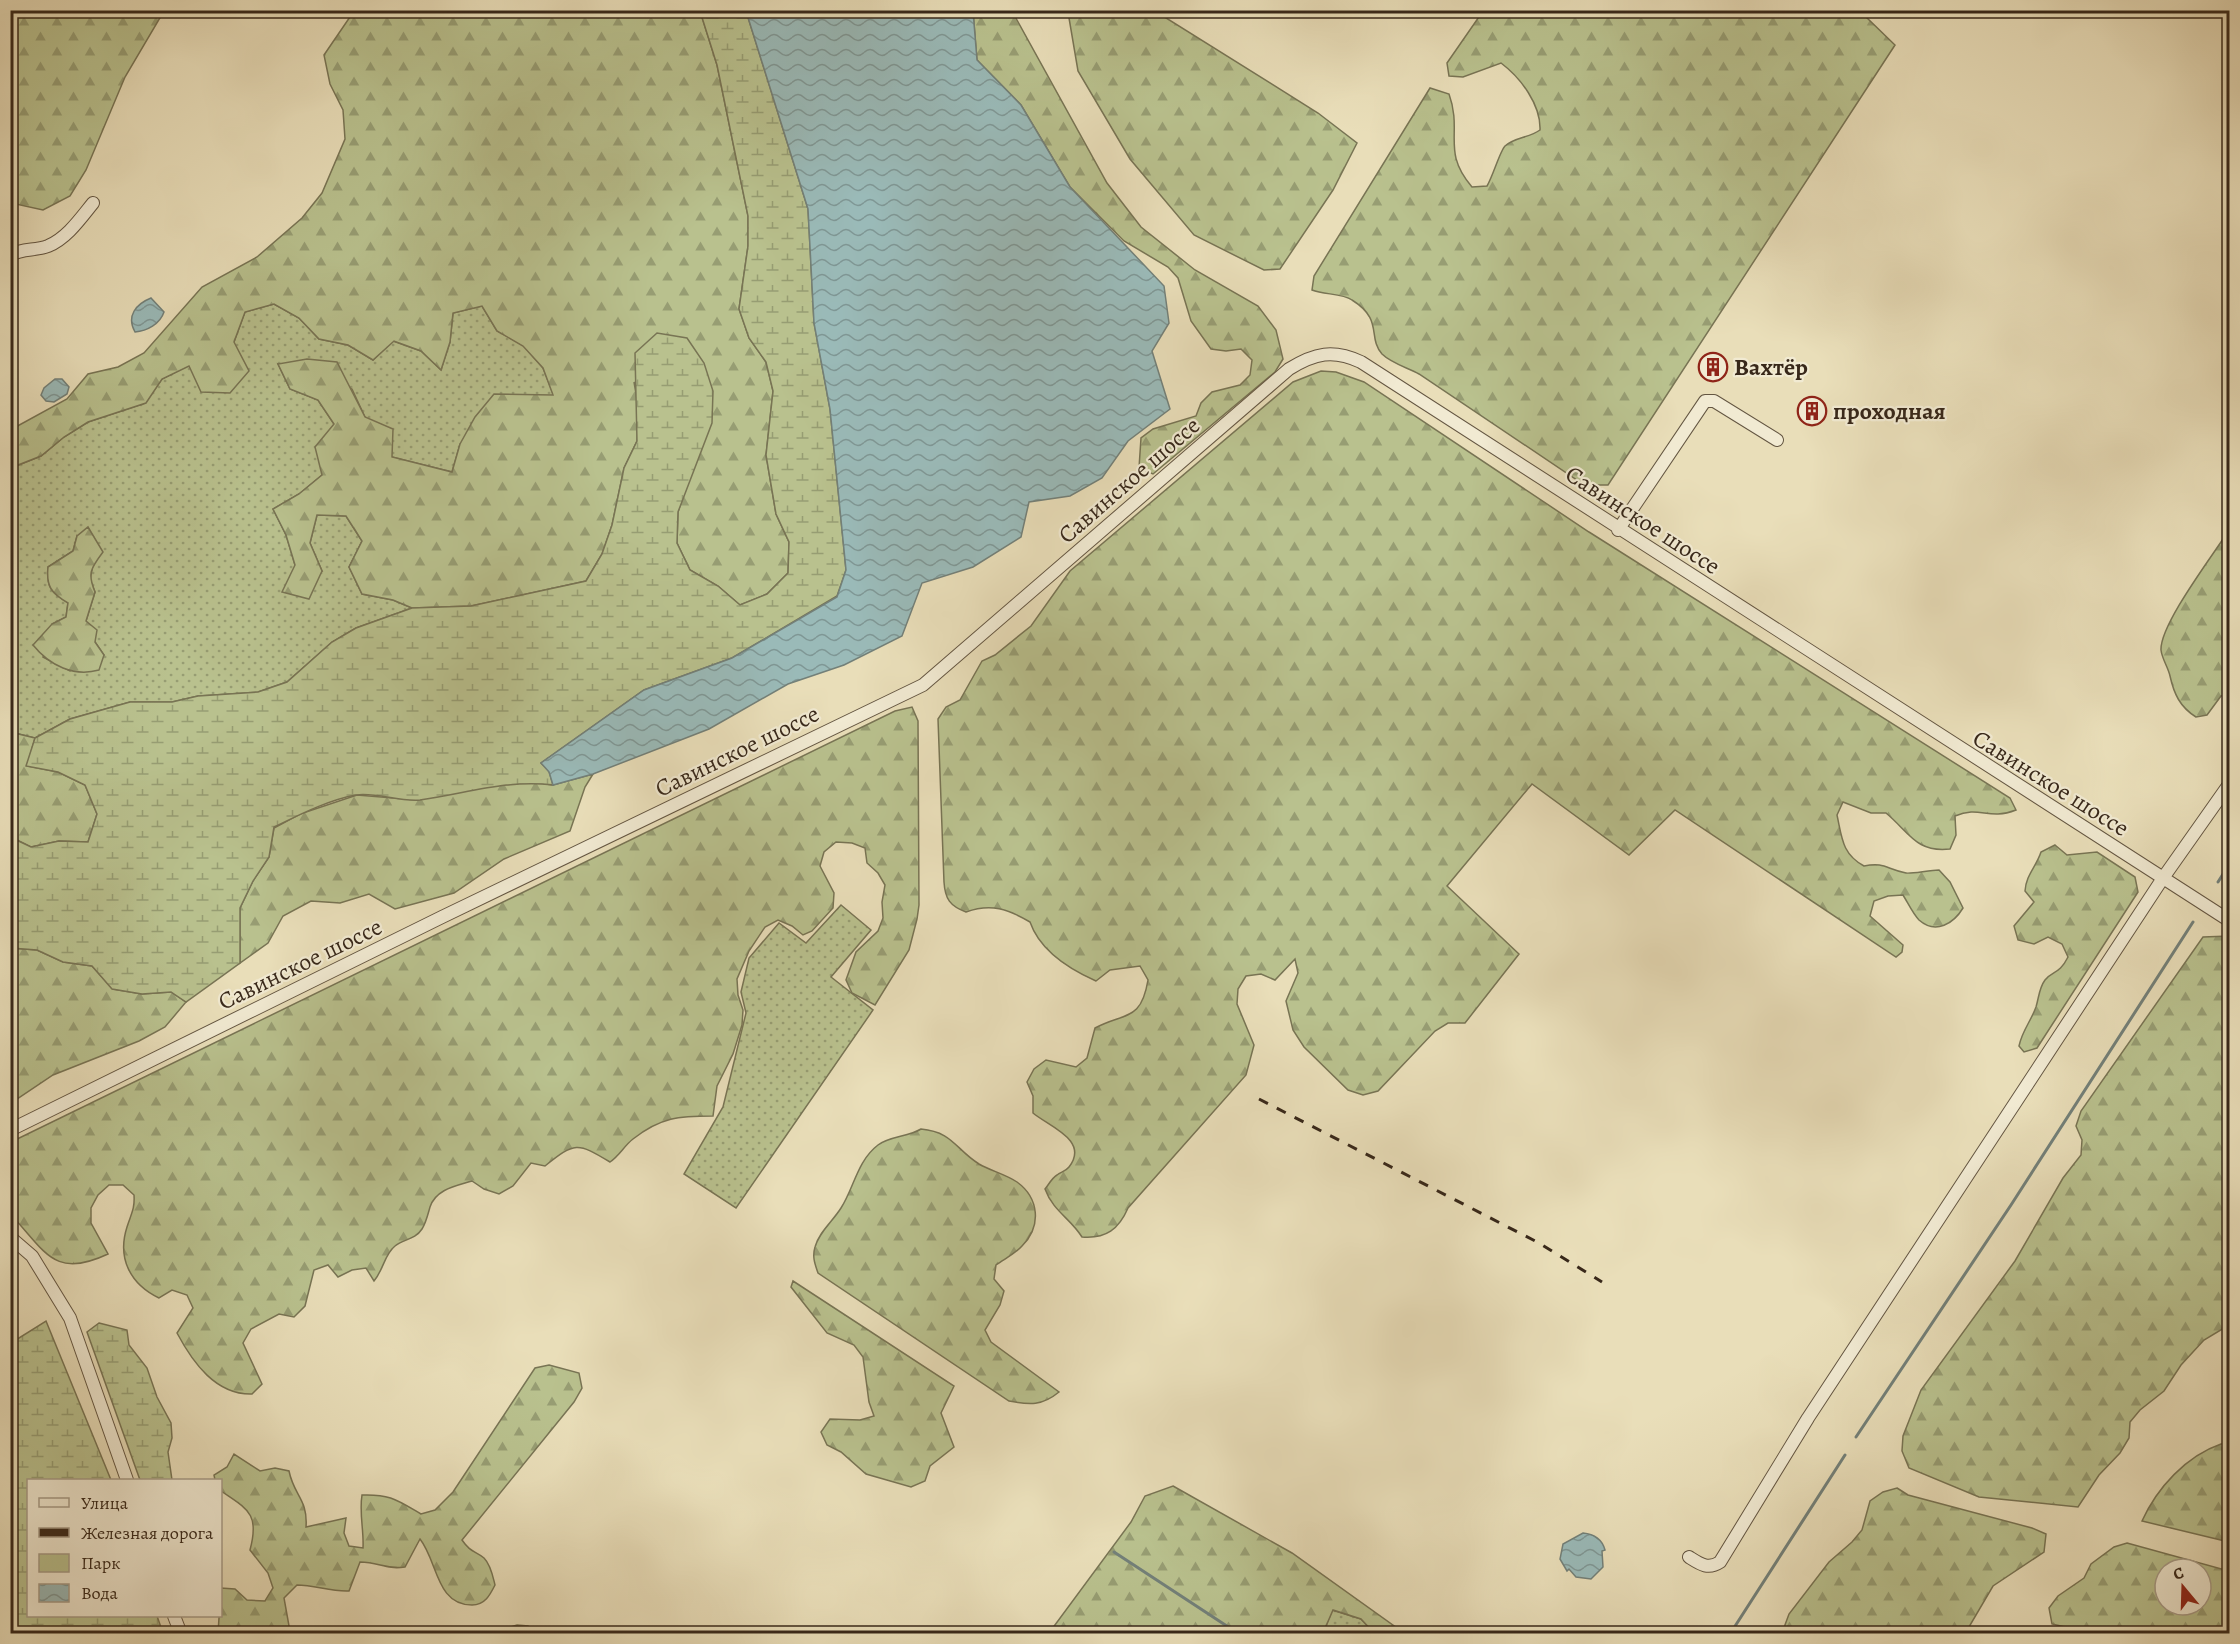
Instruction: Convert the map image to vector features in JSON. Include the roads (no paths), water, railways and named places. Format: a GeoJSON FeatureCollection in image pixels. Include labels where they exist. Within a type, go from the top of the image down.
{"type":"FeatureCollection","features":[{"type":"Feature","properties":{"kind":"street"},"geometry":{"type":"LineString","coordinates":[[10,255],[19,250],[47,246],[66,234],[93,203]]}},
{"type":"Feature","properties":{"kind":"street","name":"Савинское шоссе"},"geometry":{"type":"LineString","coordinates":[[10,1130],[923,684],[1289,369],[1313,356],[1332,352],[1361,362],[1618,530],[2229,921]]}},
{"type":"Feature","properties":{"kind":"street"},"geometry":{"type":"LineString","coordinates":[[1618,530],[1705,401],[1714,401],[1777,440]]}},
{"type":"Feature","properties":{"kind":"street"},"geometry":{"type":"LineString","coordinates":[[1689,1557],[1704,1566],[1713,1567],[1720,1562],[1808,1418],[2163,878],[2229,783]]}},
{"type":"Feature","properties":{"kind":"street"},"geometry":{"type":"LineString","coordinates":[[10,1237],[32,1256],[70,1318],[127,1479]]}},
{"type":"Feature","properties":{"kind":"street"},"geometry":{"type":"LineString","coordinates":[[174,1617],[180,1634]]}},
{"type":"Feature","properties":{"kind":"water"},"geometry":{"type":"Polygon","coordinates":[[[746,11],[973,11],[977,60],[1021,105],[1070,187],[1164,286],[1169,323],[1152,351],[1170,409],[1128,441],[1102,478],[1070,496],[1029,502],[1021,537],[973,567],[922,583],[902,636],[844,665],[788,684],[709,729],[593,774],[553,785],[549,772],[541,763],[644,690],[732,658],[837,597],[846,570],[830,409],[814,323],[808,209],[746,11]]]}},
{"type":"Feature","properties":{"kind":"water"},"geometry":{"type":"Polygon","coordinates":[[[151,298],[164,312],[152,326],[135,332],[132,326],[134,311],[151,298]]]}},
{"type":"Feature","properties":{"kind":"water"},"geometry":{"type":"Polygon","coordinates":[[[55,379],[62,379],[69,387],[67,394],[54,402],[46,401],[41,395],[44,388],[55,379]]]}},
{"type":"Feature","properties":{"kind":"water"},"geometry":{"type":"Polygon","coordinates":[[[1583,1533],[1597,1538],[1605,1550],[1602,1551],[1603,1567],[1591,1579],[1576,1577],[1569,1569],[1567,1571],[1560,1559],[1563,1544],[1583,1533]]]}},
{"type":"Feature","properties":{"kind":"waterway"},"geometry":{"type":"LineString","coordinates":[[2218,882],[2230,863]]}},
{"type":"Feature","properties":{"kind":"waterway"},"geometry":{"type":"LineString","coordinates":[[1856,1437],[2011,1205],[2193,922]]}},
{"type":"Feature","properties":{"kind":"waterway"},"geometry":{"type":"LineString","coordinates":[[1730,1634],[1845,1455]]}},
{"type":"Feature","properties":{"kind":"waterway"},"geometry":{"type":"LineString","coordinates":[[1114,1552],[1239,1634]]}},
{"type":"Feature","properties":{"kind":"railway"},"geometry":{"type":"LineString","coordinates":[[1259,1099],[1539,1243],[1602,1282]]}},
{"type":"Feature","properties":{"kind":"place","name":"Вахтёр"},"geometry":{"type":"Point","coordinates":[1713,367]}},
{"type":"Feature","properties":{"kind":"place","name":"проходная"},"geometry":{"type":"Point","coordinates":[1812,411]}}]}
